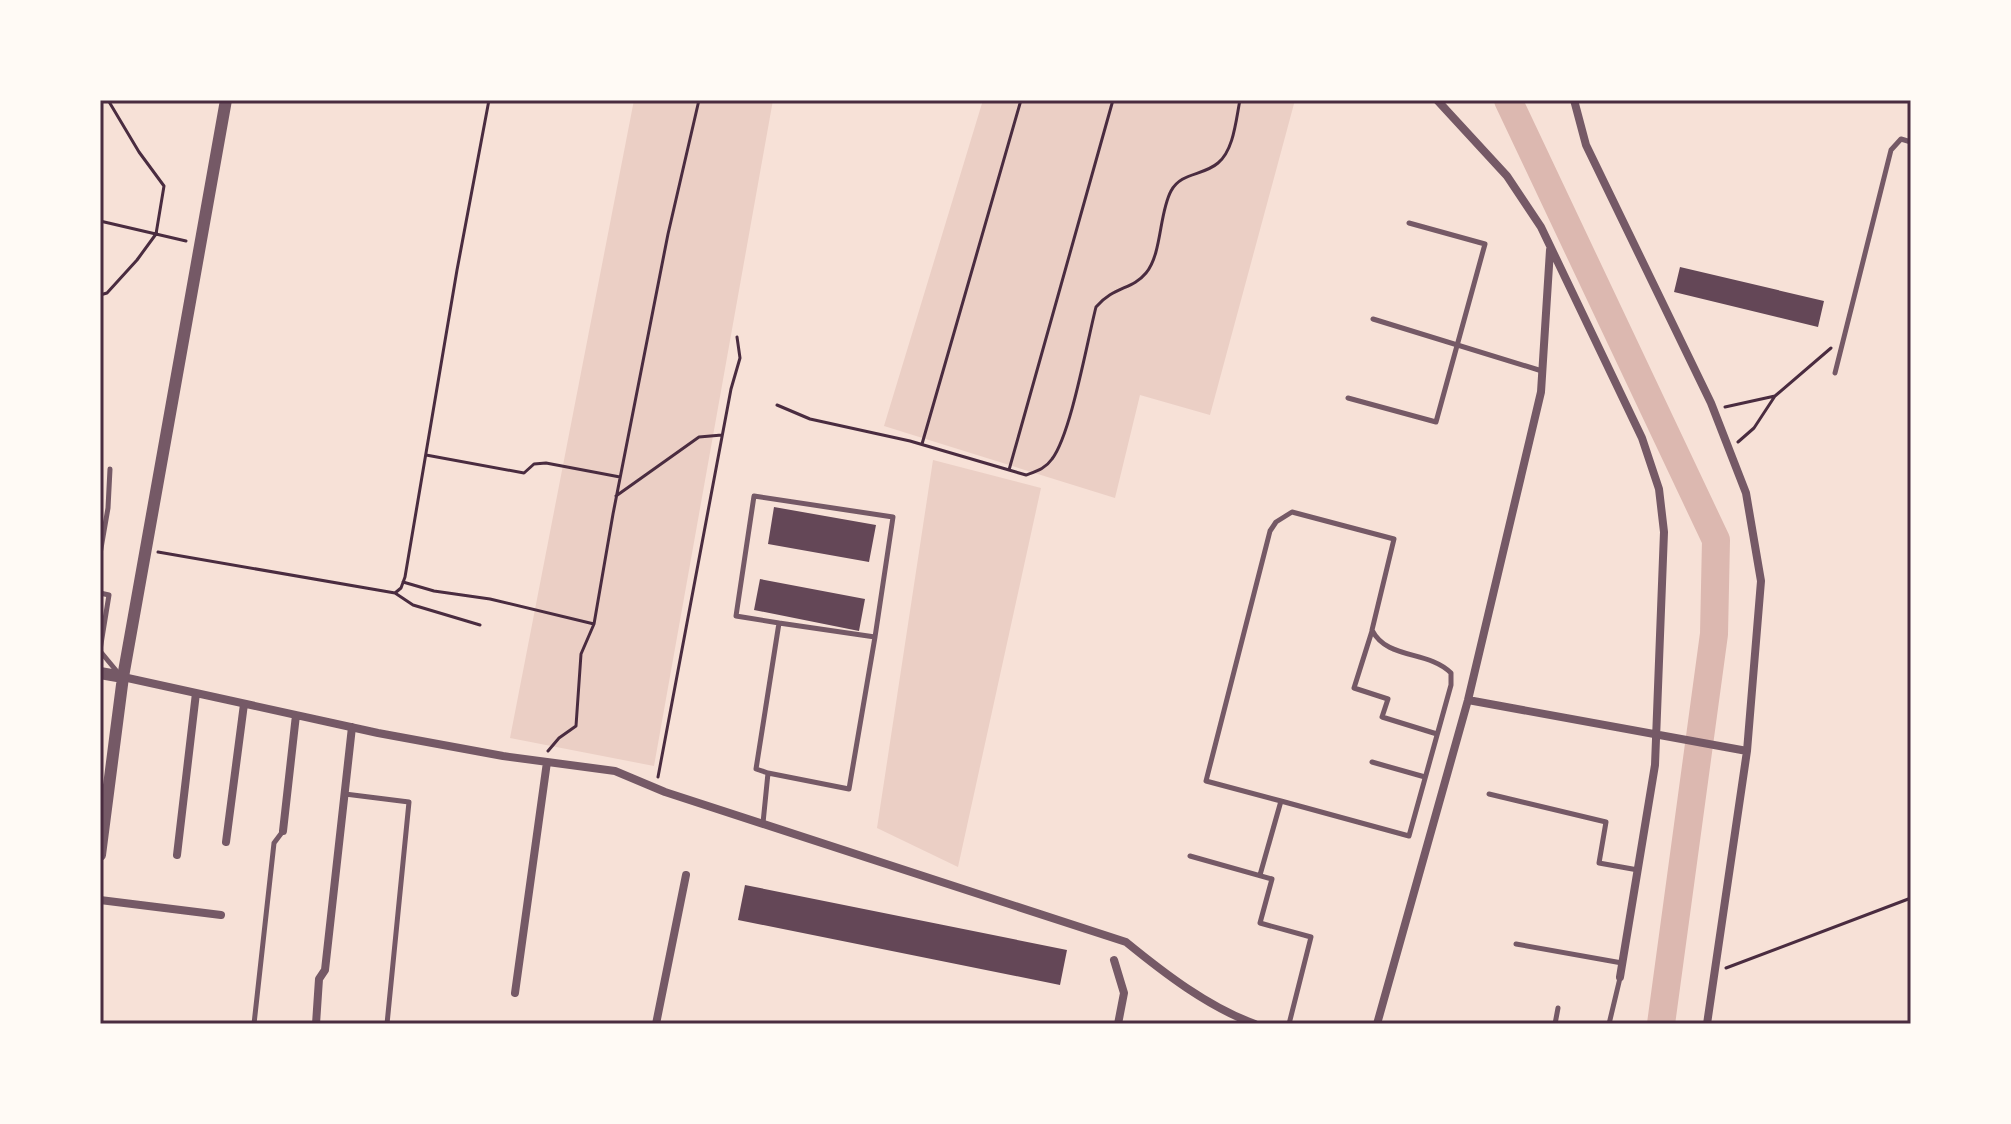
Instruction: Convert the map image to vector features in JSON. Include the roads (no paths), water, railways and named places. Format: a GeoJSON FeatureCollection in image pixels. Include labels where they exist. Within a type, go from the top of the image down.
{"type":"FeatureCollection","features":[{"type":"Feature","properties":{"kind":"street"},"geometry":{"type":"LineString","coordinates":[[100,855],[123,677],[226,100]]}},
{"type":"Feature","properties":{"kind":"street"},"geometry":{"type":"LineString","coordinates":[[1437,100],[1507,176],[1541,227],[1642,438],[1659,489],[1664,532],[1658,734],[1620,977]]}},
{"type":"Feature","properties":{"kind":"street"},"geometry":{"type":"LineString","coordinates":[[1574,100],[1586,145],[1714,410],[1746,493],[1761,581],[1747,751],[1707,1024]]}},
{"type":"Feature","properties":{"kind":"street"},"geometry":{"type":"LineString","coordinates":[[1377,1024],[1468,700],[1541,392],[1549,245]]}},
{"type":"Feature","properties":{"kind":"street"},"geometry":{"type":"LineString","coordinates":[[100,673],[352,727],[615,771],[762,824],[1126,942],[1154,965],[1221,1008],[1255,1024]]}},
{"type":"Feature","properties":{"kind":"street"},"geometry":{"type":"LineString","coordinates":[[177,855],[196,693]]}},
{"type":"Feature","properties":{"kind":"street"},"geometry":{"type":"LineString","coordinates":[[1468,700],[1747,751]]}},
{"type":"Feature","properties":{"kind":"street"},"geometry":{"type":"LineString","coordinates":[[226,842],[244,704]]}},
{"type":"Feature","properties":{"kind":"street"},"geometry":{"type":"LineString","coordinates":[[283,831],[296,715]]}},
{"type":"Feature","properties":{"kind":"street"},"geometry":{"type":"LineString","coordinates":[[316,1024],[319,979],[325,970],[352,727]]}},
{"type":"Feature","properties":{"kind":"street"},"geometry":{"type":"LineString","coordinates":[[515,993],[547,762]]}},
{"type":"Feature","properties":{"kind":"street"},"geometry":{"type":"LineString","coordinates":[[656,1024],[686,875]]}},
{"type":"Feature","properties":{"kind":"street"},"geometry":{"type":"LineString","coordinates":[[100,900],[221,915]]}},
{"type":"Feature","properties":{"kind":"street"},"geometry":{"type":"LineString","coordinates":[[1114,960],[1124,993],[1118,1024]]}},
{"type":"Feature","properties":{"kind":"lane"},"geometry":{"type":"LineString","coordinates":[[1835,373],[1891,150],[1901,139],[1911,142]]}},
{"type":"Feature","properties":{"kind":"lane"},"geometry":{"type":"LineString","coordinates":[[1348,398],[1436,422],[1485,244],[1409,223]]}},
{"type":"Feature","properties":{"kind":"lane"},"geometry":{"type":"LineString","coordinates":[[1373,319],[1543,372]]}},
{"type":"Feature","properties":{"kind":"lane"},"geometry":{"type":"LineString","coordinates":[[100,554],[108,508],[110,469]]}},
{"type":"Feature","properties":{"kind":"lane"},"geometry":{"type":"LineString","coordinates":[[779,623],[756,769],[849,789],[875,637],[893,517],[754,496],[736,616],[875,637]]}},
{"type":"Feature","properties":{"kind":"lane"},"geometry":{"type":"LineString","coordinates":[[1372,630],[1383,645],[1441,662],[1451,673],[1451,685],[1409,836],[1206,781],[1270,531],[1276,522],[1292,512],[1394,539],[1354,688],[1388,699],[1382,717],[1437,734]]}},
{"type":"Feature","properties":{"kind":"lane"},"geometry":{"type":"LineString","coordinates":[[100,593],[109,595],[100,651],[123,677]]}},
{"type":"Feature","properties":{"kind":"lane"},"geometry":{"type":"LineString","coordinates":[[1372,762],[1425,777]]}},
{"type":"Feature","properties":{"kind":"lane"},"geometry":{"type":"LineString","coordinates":[[762,824],[768,773]]}},
{"type":"Feature","properties":{"kind":"lane"},"geometry":{"type":"LineString","coordinates":[[345,794],[409,802],[387,1024]]}},
{"type":"Feature","properties":{"kind":"lane"},"geometry":{"type":"LineString","coordinates":[[1489,794],[1606,822],[1599,863],[1638,870]]}},
{"type":"Feature","properties":{"kind":"lane"},"geometry":{"type":"LineString","coordinates":[[1260,875],[1281,801]]}},
{"type":"Feature","properties":{"kind":"lane"},"geometry":{"type":"LineString","coordinates":[[254,1024],[274,843],[283,831]]}},
{"type":"Feature","properties":{"kind":"lane"},"geometry":{"type":"LineString","coordinates":[[1190,856],[1272,879],[1260,923],[1311,937],[1289,1024]]}},
{"type":"Feature","properties":{"kind":"lane"},"geometry":{"type":"LineString","coordinates":[[1516,944],[1622,963]]}},
{"type":"Feature","properties":{"kind":"lane"},"geometry":{"type":"LineString","coordinates":[[1609,1024],[1620,977]]}},
{"type":"Feature","properties":{"kind":"lane"},"geometry":{"type":"LineString","coordinates":[[1555,1024],[1558,1008]]}},
{"type":"Feature","properties":{"kind":"waterway"},"geometry":{"type":"LineString","coordinates":[[1508,100],[1716,540],[1714,634],[1661,1024]]}}]}
